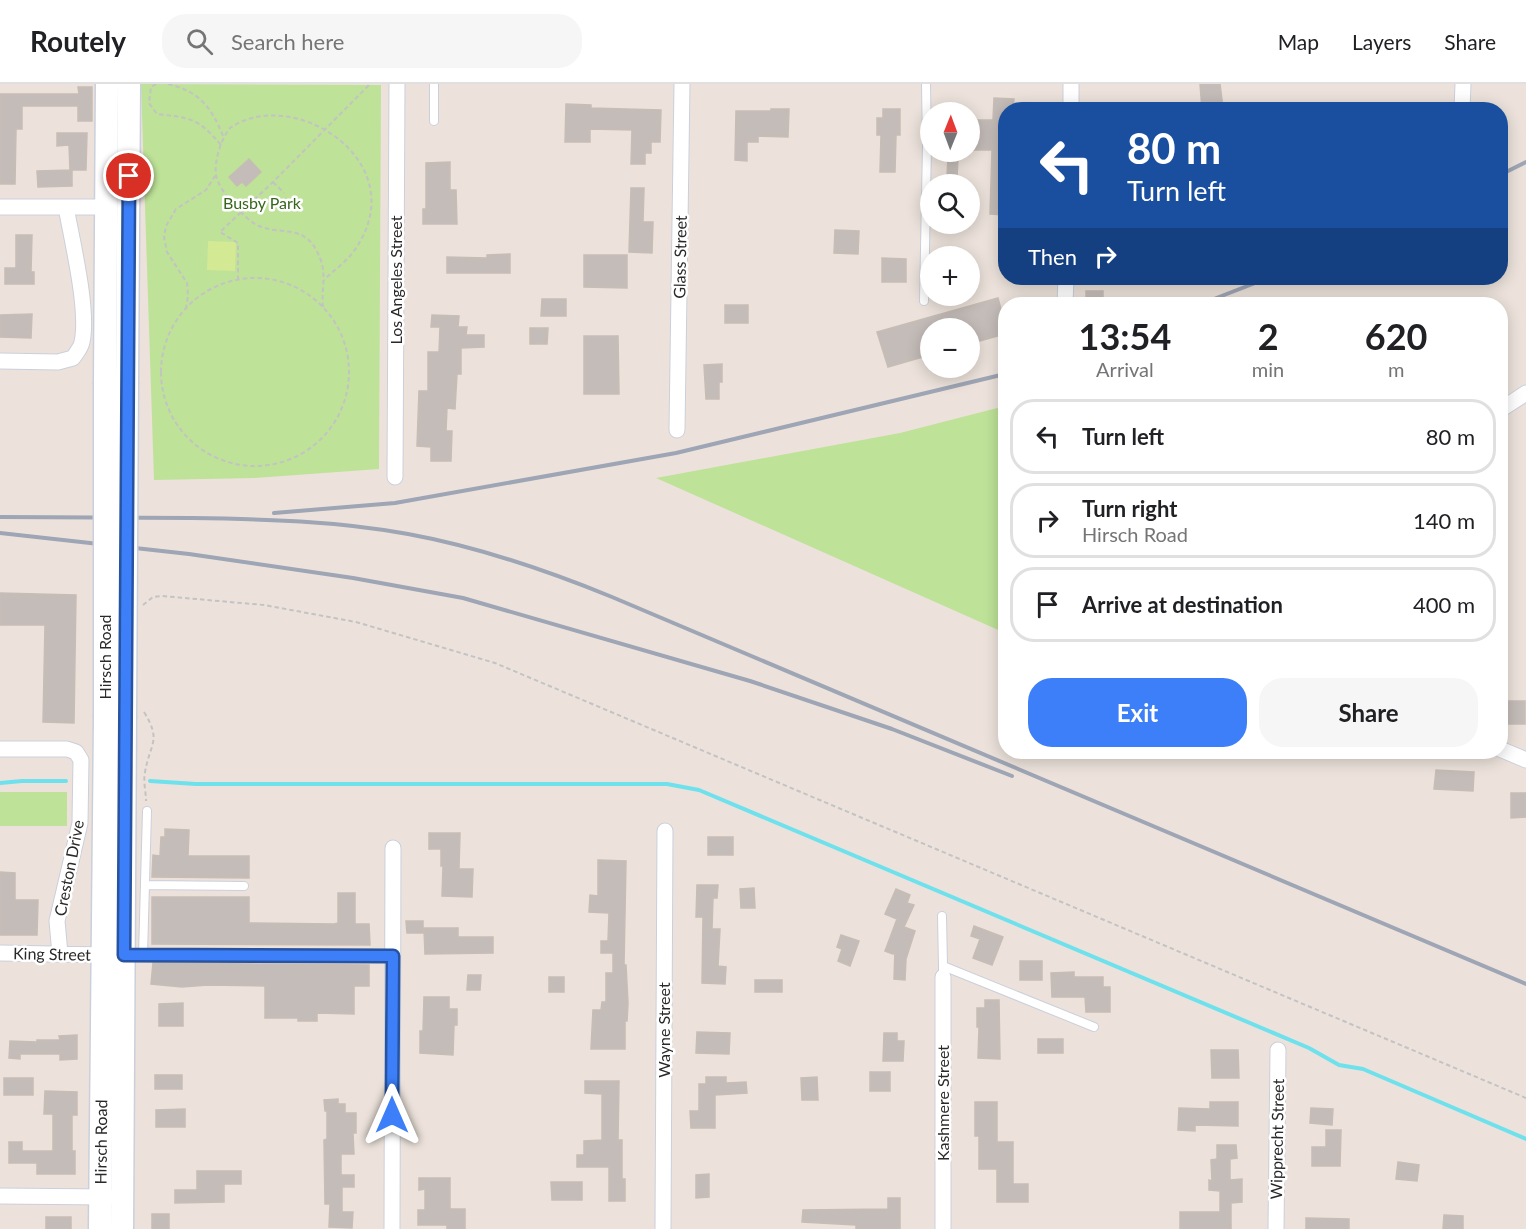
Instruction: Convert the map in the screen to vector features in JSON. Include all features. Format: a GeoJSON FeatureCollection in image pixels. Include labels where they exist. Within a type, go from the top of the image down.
{"type":"FeatureCollection","features":[{"type":"Feature","properties":{"kind":"main road","name":"Hirsch Road"},"geometry":{"type":"LineString","coordinates":[[100,1229],[111,1197],[124,955],[124,715],[116,382],[106,207],[107,84]]}},
{"type":"Feature","properties":{"kind":"main road","name":"Hirsch Road"},"geometry":{"type":"LineString","coordinates":[[116,382],[129,84]]}},
{"type":"Feature","properties":{"kind":"main road","name":"Hirsch Road"},"geometry":{"type":"LineString","coordinates":[[111,1197],[122,1229]]}},
{"type":"Feature","properties":{"kind":"street","name":"Los Angeles Street"},"geometry":{"type":"LineString","coordinates":[[395,477],[397,84]]}},
{"type":"Feature","properties":{"kind":"street","name":"Glass Street"},"geometry":{"type":"LineString","coordinates":[[677,430],[682,84]]}},
{"type":"Feature","properties":{"kind":"street"},"geometry":{"type":"LineString","coordinates":[[1071,84],[1071,102]]}},
{"type":"Feature","properties":{"kind":"street"},"geometry":{"type":"LineString","coordinates":[[1462,102],[1463,84]]}},
{"type":"Feature","properties":{"kind":"street"},"geometry":{"type":"LineString","coordinates":[[0,207],[106,207]]}},
{"type":"Feature","properties":{"kind":"street"},"geometry":{"type":"LineString","coordinates":[[0,361],[58,362],[73,358],[82,345],[84,327],[82,303],[66,207]]}},
{"type":"Feature","properties":{"kind":"street"},"geometry":{"type":"LineString","coordinates":[[1508,405],[1526,393]]}},
{"type":"Feature","properties":{"kind":"street","name":"Creston Drive"},"geometry":{"type":"LineString","coordinates":[[0,749],[66,749],[76,752],[81,760],[80,823],[57,921],[60,954]]}},
{"type":"Feature","properties":{"kind":"street"},"geometry":{"type":"LineString","coordinates":[[1508,752],[1526,760]]}},
{"type":"Feature","properties":{"kind":"street","name":"Wayne Street"},"geometry":{"type":"LineString","coordinates":[[663,1229],[665,831]]}},
{"type":"Feature","properties":{"kind":"street"},"geometry":{"type":"LineString","coordinates":[[392,1229],[393,848]]}},
{"type":"Feature","properties":{"kind":"street","name":"King Street"},"geometry":{"type":"LineString","coordinates":[[0,953],[124,955]]}},
{"type":"Feature","properties":{"kind":"street","name":"Kashmere Street"},"geometry":{"type":"LineString","coordinates":[[943,971],[943,1229]]}},
{"type":"Feature","properties":{"kind":"street","name":"Wipprecht Street"},"geometry":{"type":"LineString","coordinates":[[1276,1229],[1278,1050]]}},
{"type":"Feature","properties":{"kind":"street"},"geometry":{"type":"LineString","coordinates":[[0,1196],[111,1197]]}},
{"type":"Feature","properties":{"kind":"lane"},"geometry":{"type":"LineString","coordinates":[[434,84],[434,121]]}},
{"type":"Feature","properties":{"kind":"lane"},"geometry":{"type":"LineString","coordinates":[[925,246],[926,84]]}},
{"type":"Feature","properties":{"kind":"lane"},"geometry":{"type":"LineString","coordinates":[[147,810],[145,885],[124,955],[393,956]]}},
{"type":"Feature","properties":{"kind":"lane"},"geometry":{"type":"LineString","coordinates":[[145,885],[244,886]]}},
{"type":"Feature","properties":{"kind":"lane"},"geometry":{"type":"LineString","coordinates":[[942,916],[943,971],[1094,1027]]}},
{"type":"Feature","properties":{"kind":"path"},"geometry":{"type":"LineString","coordinates":[[156,84],[150,87],[149,103],[157,114],[195,120],[207,129],[221,145]]}},
{"type":"Feature","properties":{"kind":"path"},"geometry":{"type":"LineString","coordinates":[[168,84],[196,95],[211,110],[224,136]]}},
{"type":"Feature","properties":{"kind":"path"},"geometry":{"type":"LineString","coordinates":[[238,280],[238,243],[219,232],[273,182],[370,84]]}},
{"type":"Feature","properties":{"kind":"path"},"geometry":{"type":"LineString","coordinates":[[330,115],[339,123]]}},
{"type":"Feature","properties":{"kind":"path"},"geometry":{"type":"LineString","coordinates":[[186,309],[189,295],[187,283],[167,252],[164,237],[166,226],[176,209],[206,190],[216,175],[224,136],[235,122]]}},
{"type":"Feature","properties":{"kind":"path"},"geometry":{"type":"LineString","coordinates":[[324,280],[354,251],[365,228],[371,200],[367,168]]}},
{"type":"Feature","properties":{"kind":"path"},"geometry":{"type":"LineString","coordinates":[[216,175],[228,199],[255,224],[289,231],[308,241],[319,257],[324,280],[323,308]]}},
{"type":"Feature","properties":{"kind":"path"},"geometry":{"type":"LineString","coordinates":[[273,182],[284,193]]}},
{"type":"Feature","properties":{"kind":"path"},"geometry":{"type":"LineString","coordinates":[[261,279],[288,284],[313,298],[339,330],[348,357],[348,385],[340,411],[325,435],[303,452],[277,463],[256,465],[235,463],[209,453],[187,436],[171,413],[163,387],[162,359],[170,332],[186,309],[207,291],[238,280],[261,279]]}},
{"type":"Feature","properties":{"kind":"path"},"geometry":{"type":"LineString","coordinates":[[140,610],[148,600],[158,596],[264,605],[357,622],[495,663],[1526,1098]]}},
{"type":"Feature","properties":{"kind":"path"},"geometry":{"type":"LineString","coordinates":[[124,715],[153,727],[152,750],[145,772],[147,810]]}},
{"type":"Feature","properties":{"kind":"green space","name":"Busby Park"},"geometry":{"type":"Polygon","coordinates":[[[141,84],[381,85],[379,469],[255,478],[154,480],[141,84]]]}},
{"type":"Feature","properties":{"kind":"green space"},"geometry":{"type":"Polygon","coordinates":[[[208,241],[236,242],[235,271],[207,270],[208,241]]]}},
{"type":"Feature","properties":{"kind":"green space"},"geometry":{"type":"Polygon","coordinates":[[[998,408],[998,630],[656,478],[900,433],[998,408]]]}},
{"type":"Feature","properties":{"kind":"green space"},"geometry":{"type":"Polygon","coordinates":[[[0,792],[67,792],[67,826],[0,826],[0,792]]]}},
{"type":"Feature","properties":{"kind":"building"},"geometry":{"type":"Polygon","coordinates":[[[1200,84],[1220,84],[1222,102],[1201,102],[1200,84]]]}},
{"type":"Feature","properties":{"kind":"building"},"geometry":{"type":"Polygon","coordinates":[[[78,87],[92,87],[92,121],[78,121],[78,106],[22,106],[22,129],[16,129],[15,184],[0,184],[0,94],[79,94],[78,87]]]}},
{"type":"Feature","properties":{"kind":"building"},"geometry":{"type":"Polygon","coordinates":[[[994,98],[1014,99],[1014,102],[998,102],[998,215],[990,214],[992,150],[980,150],[980,120],[993,120],[994,98]]]}},
{"type":"Feature","properties":{"kind":"building"},"geometry":{"type":"Polygon","coordinates":[[[566,104],[591,105],[591,108],[661,110],[660,142],[651,142],[651,153],[645,153],[645,164],[631,164],[632,130],[590,129],[590,142],[565,142],[566,104]]]}},
{"type":"Feature","properties":{"kind":"building"},"geometry":{"type":"Polygon","coordinates":[[[771,109],[789,109],[788,137],[758,136],[758,142],[747,142],[747,161],[735,160],[736,111],[771,111],[771,109]]]}},
{"type":"Feature","properties":{"kind":"building"},"geometry":{"type":"Polygon","coordinates":[[[883,109],[900,109],[900,135],[896,135],[895,172],[880,172],[881,135],[877,135],[877,118],[883,118],[883,109]]]}},
{"type":"Feature","properties":{"kind":"building"},"geometry":{"type":"Polygon","coordinates":[[[57,133],[87,133],[86,170],[70,170],[69,145],[57,146],[57,133]]]}},
{"type":"Feature","properties":{"kind":"building"},"geometry":{"type":"Polygon","coordinates":[[[249,159],[261,172],[246,186],[242,182],[237,186],[229,177],[249,159]]]}},
{"type":"Feature","properties":{"kind":"building"},"geometry":{"type":"Polygon","coordinates":[[[450,162],[450,190],[456,190],[457,224],[423,224],[423,209],[426,209],[426,163],[450,162]]]}},
{"type":"Feature","properties":{"kind":"building"},"geometry":{"type":"Polygon","coordinates":[[[948,162],[958,162],[957,174],[947,174],[948,162]]]}},
{"type":"Feature","properties":{"kind":"building"},"geometry":{"type":"Polygon","coordinates":[[[72,170],[72,186],[38,187],[37,171],[72,170]]]}},
{"type":"Feature","properties":{"kind":"building"},"geometry":{"type":"Polygon","coordinates":[[[631,188],[644,188],[643,222],[653,222],[652,253],[629,252],[631,188]]]}},
{"type":"Feature","properties":{"kind":"building"},"geometry":{"type":"Polygon","coordinates":[[[835,230],[859,231],[858,254],[834,253],[835,230]]]}},
{"type":"Feature","properties":{"kind":"building"},"geometry":{"type":"Polygon","coordinates":[[[16,235],[32,235],[31,272],[34,272],[34,284],[5,284],[5,268],[16,268],[16,235]]]}},
{"type":"Feature","properties":{"kind":"building"},"geometry":{"type":"Polygon","coordinates":[[[510,254],[510,273],[447,273],[447,257],[487,258],[487,255],[510,254]]]}},
{"type":"Feature","properties":{"kind":"building"},"geometry":{"type":"Polygon","coordinates":[[[584,255],[627,255],[627,288],[584,287],[584,255]]]}},
{"type":"Feature","properties":{"kind":"building"},"geometry":{"type":"Polygon","coordinates":[[[882,258],[906,259],[906,282],[882,282],[882,258]]]}},
{"type":"Feature","properties":{"kind":"building"},"geometry":{"type":"Polygon","coordinates":[[[1086,291],[1103,291],[1103,297],[1086,297],[1086,291]]]}},
{"type":"Feature","properties":{"kind":"building"},"geometry":{"type":"Polygon","coordinates":[[[998,298],[998,336],[980,341],[980,318],[927,318],[970,306],[980,306],[980,303],[998,298]]]}},
{"type":"Feature","properties":{"kind":"building"},"geometry":{"type":"Polygon","coordinates":[[[542,299],[566,299],[566,316],[541,316],[542,299]]]}},
{"type":"Feature","properties":{"kind":"building"},"geometry":{"type":"Polygon","coordinates":[[[725,305],[748,305],[748,323],[725,323],[725,305]]]}},
{"type":"Feature","properties":{"kind":"building"},"geometry":{"type":"Polygon","coordinates":[[[32,314],[31,338],[0,337],[0,315],[32,314]]]}},
{"type":"Feature","properties":{"kind":"building"},"geometry":{"type":"Polygon","coordinates":[[[432,315],[459,316],[458,327],[467,327],[466,335],[484,335],[484,347],[461,348],[461,374],[457,374],[455,409],[447,408],[446,431],[452,431],[451,461],[431,461],[431,447],[417,446],[419,391],[428,391],[428,352],[439,352],[440,327],[431,327],[432,315]]]}},
{"type":"Feature","properties":{"kind":"building"},"geometry":{"type":"Polygon","coordinates":[[[920,320],[920,358],[888,367],[877,332],[920,320]]]}},
{"type":"Feature","properties":{"kind":"building"},"geometry":{"type":"Polygon","coordinates":[[[530,328],[548,328],[547,344],[530,344],[530,328]]]}},
{"type":"Feature","properties":{"kind":"building"},"geometry":{"type":"Polygon","coordinates":[[[584,336],[618,336],[619,394],[584,394],[584,336]]]}},
{"type":"Feature","properties":{"kind":"building"},"geometry":{"type":"Polygon","coordinates":[[[722,364],[719,399],[706,399],[704,365],[722,364]]]}},
{"type":"Feature","properties":{"kind":"building"},"geometry":{"type":"Polygon","coordinates":[[[0,593],[76,595],[74,723],[43,722],[45,625],[0,625],[0,593]]]}},
{"type":"Feature","properties":{"kind":"building"},"geometry":{"type":"Polygon","coordinates":[[[1508,701],[1525,701],[1525,724],[1508,724],[1508,701]]]}},
{"type":"Feature","properties":{"kind":"building"},"geometry":{"type":"Polygon","coordinates":[[[1436,770],[1474,772],[1473,791],[1434,789],[1436,770]]]}},
{"type":"Feature","properties":{"kind":"building"},"geometry":{"type":"Polygon","coordinates":[[[1511,793],[1526,793],[1526,817],[1511,818],[1511,793]]]}},
{"type":"Feature","properties":{"kind":"building"},"geometry":{"type":"Polygon","coordinates":[[[165,829],[189,830],[188,856],[249,856],[249,878],[152,877],[153,855],[160,856],[161,837],[165,837],[165,829]]]}},
{"type":"Feature","properties":{"kind":"building"},"geometry":{"type":"Polygon","coordinates":[[[429,833],[460,833],[459,869],[473,869],[472,897],[442,896],[441,849],[429,849],[429,833]]]}},
{"type":"Feature","properties":{"kind":"building"},"geometry":{"type":"Polygon","coordinates":[[[708,837],[733,837],[733,855],[708,855],[708,837]]]}},
{"type":"Feature","properties":{"kind":"building"},"geometry":{"type":"Polygon","coordinates":[[[598,860],[626,861],[624,965],[626,965],[628,1003],[627,1021],[625,1021],[625,1049],[591,1049],[593,1010],[601,1010],[602,1002],[606,1002],[606,973],[613,973],[613,953],[601,953],[601,941],[608,941],[609,913],[589,912],[590,895],[598,896],[598,860]]]}},
{"type":"Feature","properties":{"kind":"building"},"geometry":{"type":"Polygon","coordinates":[[[0,872],[15,873],[15,900],[38,900],[37,935],[0,935],[0,872]]]}},
{"type":"Feature","properties":{"kind":"building"},"geometry":{"type":"Polygon","coordinates":[[[697,885],[718,885],[717,898],[713,898],[712,929],[720,929],[718,966],[726,967],[725,984],[702,983],[703,917],[696,917],[697,885]]]}},
{"type":"Feature","properties":{"kind":"building"},"geometry":{"type":"Polygon","coordinates":[[[754,888],[755,908],[741,908],[740,889],[754,888]]]}},
{"type":"Feature","properties":{"kind":"building"},"geometry":{"type":"Polygon","coordinates":[[[896,889],[910,895],[907,903],[914,905],[904,927],[915,931],[906,959],[905,980],[894,979],[895,950],[893,954],[885,951],[897,919],[885,914],[896,889]]]}},
{"type":"Feature","properties":{"kind":"building"},"geometry":{"type":"Polygon","coordinates":[[[338,893],[355,893],[355,924],[369,924],[370,945],[152,944],[152,897],[249,897],[249,923],[334,924],[338,923],[338,893]]]}},
{"type":"Feature","properties":{"kind":"building"},"geometry":{"type":"Polygon","coordinates":[[[406,921],[423,921],[423,933],[407,933],[406,921]]]}},
{"type":"Feature","properties":{"kind":"building"},"geometry":{"type":"Polygon","coordinates":[[[974,926],[1003,937],[992,965],[973,958],[980,939],[971,936],[974,926]]]}},
{"type":"Feature","properties":{"kind":"building"},"geometry":{"type":"Polygon","coordinates":[[[424,928],[458,928],[458,937],[493,937],[493,953],[425,954],[424,928]]]}},
{"type":"Feature","properties":{"kind":"building"},"geometry":{"type":"Polygon","coordinates":[[[841,935],[859,941],[850,966],[838,961],[842,949],[837,947],[841,935]]]}},
{"type":"Feature","properties":{"kind":"building"},"geometry":{"type":"Polygon","coordinates":[[[1020,961],[1042,961],[1042,980],[1020,980],[1020,961]]]}},
{"type":"Feature","properties":{"kind":"building"},"geometry":{"type":"Polygon","coordinates":[[[153,963],[369,965],[369,986],[354,986],[354,1014],[317,1013],[317,1021],[298,1021],[298,1018],[265,1018],[265,986],[182,987],[151,984],[153,963]]]}},
{"type":"Feature","properties":{"kind":"building"},"geometry":{"type":"Polygon","coordinates":[[[1074,972],[1074,977],[1103,977],[1103,987],[1110,987],[1110,1012],[1086,1012],[1085,997],[1052,997],[1051,973],[1074,972]]]}},
{"type":"Feature","properties":{"kind":"building"},"geometry":{"type":"Polygon","coordinates":[[[468,975],[481,975],[480,990],[467,990],[468,975]]]}},
{"type":"Feature","properties":{"kind":"building"},"geometry":{"type":"Polygon","coordinates":[[[549,977],[564,977],[564,992],[549,992],[549,977]]]}},
{"type":"Feature","properties":{"kind":"building"},"geometry":{"type":"Polygon","coordinates":[[[755,980],[782,980],[782,992],[755,992],[755,980]]]}},
{"type":"Feature","properties":{"kind":"building"},"geometry":{"type":"Polygon","coordinates":[[[424,997],[449,997],[449,1009],[457,1009],[453,1055],[420,1053],[424,997]]]}},
{"type":"Feature","properties":{"kind":"building"},"geometry":{"type":"Polygon","coordinates":[[[985,1000],[999,1000],[1000,1059],[978,1058],[977,1008],[985,1008],[985,1000]]]}},
{"type":"Feature","properties":{"kind":"building"},"geometry":{"type":"Polygon","coordinates":[[[183,1003],[183,1026],[159,1026],[159,1004],[183,1003]]]}},
{"type":"Feature","properties":{"kind":"building"},"geometry":{"type":"Polygon","coordinates":[[[697,1032],[730,1033],[729,1054],[696,1053],[697,1032]]]}},
{"type":"Feature","properties":{"kind":"building"},"geometry":{"type":"Polygon","coordinates":[[[884,1033],[897,1033],[897,1041],[904,1041],[903,1061],[883,1061],[884,1033]]]}},
{"type":"Feature","properties":{"kind":"building"},"geometry":{"type":"Polygon","coordinates":[[[77,1035],[77,1059],[60,1060],[60,1054],[20,1054],[20,1059],[9,1058],[10,1041],[60,1040],[59,1036],[77,1035]]]}},
{"type":"Feature","properties":{"kind":"building"},"geometry":{"type":"Polygon","coordinates":[[[1038,1039],[1063,1039],[1063,1053],[1038,1053],[1038,1039]]]}},
{"type":"Feature","properties":{"kind":"building"},"geometry":{"type":"Polygon","coordinates":[[[1211,1050],[1238,1050],[1239,1078],[1212,1078],[1211,1050]]]}},
{"type":"Feature","properties":{"kind":"building"},"geometry":{"type":"Polygon","coordinates":[[[870,1072],[890,1072],[890,1091],[870,1091],[870,1072]]]}},
{"type":"Feature","properties":{"kind":"building"},"geometry":{"type":"Polygon","coordinates":[[[155,1075],[182,1075],[182,1089],[155,1089],[155,1075]]]}},
{"type":"Feature","properties":{"kind":"building"},"geometry":{"type":"Polygon","coordinates":[[[706,1077],[726,1077],[726,1083],[746,1082],[747,1093],[715,1095],[715,1128],[691,1128],[690,1111],[699,1111],[699,1084],[706,1084],[706,1077]]]}},
{"type":"Feature","properties":{"kind":"building"},"geometry":{"type":"Polygon","coordinates":[[[817,1077],[818,1100],[802,1100],[801,1078],[817,1077]]]}},
{"type":"Feature","properties":{"kind":"building"},"geometry":{"type":"Polygon","coordinates":[[[4,1078],[33,1078],[33,1095],[4,1095],[4,1078]]]}},
{"type":"Feature","properties":{"kind":"building"},"geometry":{"type":"Polygon","coordinates":[[[585,1081],[619,1081],[618,1140],[622,1140],[622,1179],[625,1179],[625,1201],[609,1201],[609,1167],[577,1167],[577,1155],[584,1155],[584,1141],[602,1140],[602,1094],[585,1093],[585,1081]]]}},
{"type":"Feature","properties":{"kind":"building"},"geometry":{"type":"Polygon","coordinates":[[[45,1091],[77,1092],[77,1115],[72,1115],[72,1151],[75,1151],[75,1174],[37,1174],[37,1163],[9,1163],[9,1142],[22,1142],[22,1151],[53,1151],[53,1114],[44,1114],[45,1091]]]}},
{"type":"Feature","properties":{"kind":"building"},"geometry":{"type":"Polygon","coordinates":[[[338,1099],[338,1104],[345,1104],[345,1113],[356,1113],[356,1133],[353,1133],[354,1154],[341,1154],[341,1175],[354,1175],[354,1187],[342,1187],[342,1212],[353,1212],[352,1228],[329,1227],[330,1204],[325,1204],[324,1140],[327,1139],[327,1111],[325,1111],[324,1100],[338,1099]]]}},
{"type":"Feature","properties":{"kind":"building"},"geometry":{"type":"Polygon","coordinates":[[[975,1102],[997,1102],[997,1142],[1013,1142],[1013,1184],[1028,1184],[1028,1202],[997,1202],[997,1169],[979,1169],[979,1136],[975,1136],[975,1102]]]}},
{"type":"Feature","properties":{"kind":"building"},"geometry":{"type":"Polygon","coordinates":[[[1210,1102],[1238,1102],[1238,1126],[1195,1125],[1195,1131],[1178,1130],[1179,1108],[1210,1109],[1210,1102]]]}},
{"type":"Feature","properties":{"kind":"building"},"geometry":{"type":"Polygon","coordinates":[[[1311,1108],[1333,1109],[1332,1125],[1310,1123],[1311,1108]]]}},
{"type":"Feature","properties":{"kind":"building"},"geometry":{"type":"Polygon","coordinates":[[[185,1109],[185,1127],[156,1127],[156,1110],[185,1109]]]}},
{"type":"Feature","properties":{"kind":"building"},"geometry":{"type":"Polygon","coordinates":[[[1326,1130],[1341,1130],[1340,1166],[1312,1166],[1312,1147],[1326,1147],[1326,1130]]]}},
{"type":"Feature","properties":{"kind":"building"},"geometry":{"type":"Polygon","coordinates":[[[1217,1145],[1236,1145],[1237,1158],[1230,1159],[1230,1180],[1242,1179],[1242,1202],[1231,1203],[1231,1229],[1180,1229],[1180,1212],[1220,1212],[1220,1191],[1209,1190],[1209,1180],[1212,1181],[1211,1160],[1217,1159],[1217,1145]]]}},
{"type":"Feature","properties":{"kind":"building"},"geometry":{"type":"Polygon","coordinates":[[[1398,1162],[1419,1165],[1417,1181],[1396,1179],[1398,1162]]]}},
{"type":"Feature","properties":{"kind":"building"},"geometry":{"type":"Polygon","coordinates":[[[197,1171],[241,1171],[241,1184],[224,1184],[224,1202],[175,1203],[175,1190],[197,1190],[197,1171]]]}},
{"type":"Feature","properties":{"kind":"building"},"geometry":{"type":"Polygon","coordinates":[[[709,1174],[709,1197],[696,1198],[696,1175],[709,1174]]]}},
{"type":"Feature","properties":{"kind":"building"},"geometry":{"type":"Polygon","coordinates":[[[419,1178],[450,1178],[450,1209],[465,1209],[465,1229],[447,1229],[447,1225],[418,1225],[418,1210],[425,1210],[425,1189],[419,1190],[419,1178]]]}},
{"type":"Feature","properties":{"kind":"building"},"geometry":{"type":"Polygon","coordinates":[[[551,1182],[582,1182],[582,1200],[552,1200],[551,1182]]]}},
{"type":"Feature","properties":{"kind":"building"},"geometry":{"type":"Polygon","coordinates":[[[888,1198],[900,1198],[900,1229],[856,1229],[856,1225],[802,1222],[803,1210],[888,1209],[888,1198]]]}},
{"type":"Feature","properties":{"kind":"building"},"geometry":{"type":"Polygon","coordinates":[[[152,1214],[169,1214],[169,1229],[152,1229],[152,1214]]]}},
{"type":"Feature","properties":{"kind":"building"},"geometry":{"type":"Polygon","coordinates":[[[1444,1215],[1463,1216],[1463,1229],[1443,1229],[1444,1215]]]}},
{"type":"Feature","properties":{"kind":"building"},"geometry":{"type":"Polygon","coordinates":[[[46,1217],[71,1217],[71,1229],[46,1229],[46,1217]]]}},
{"type":"Feature","properties":{"kind":"building"},"geometry":{"type":"Polygon","coordinates":[[[1306,1218],[1349,1219],[1349,1229],[1306,1229],[1306,1218]]]}},
{"type":"Feature","properties":{"kind":"waterway"},"geometry":{"type":"LineString","coordinates":[[0,783],[66,781]]}},
{"type":"Feature","properties":{"kind":"waterway"},"geometry":{"type":"LineString","coordinates":[[150,781],[196,784],[667,784],[699,790],[1309,1048],[1339,1065],[1363,1069],[1526,1139]]}},
{"type":"Feature","properties":{"kind":"railway"},"geometry":{"type":"LineString","coordinates":[[1508,171],[1526,162]]}},
{"type":"Feature","properties":{"kind":"railway"},"geometry":{"type":"LineString","coordinates":[[1219,297],[1250,285]]}},
{"type":"Feature","properties":{"kind":"railway"},"geometry":{"type":"LineString","coordinates":[[274,513],[395,503],[676,453],[998,376]]}},
{"type":"Feature","properties":{"kind":"railway"},"geometry":{"type":"LineString","coordinates":[[0,517],[218,518],[327,523],[434,539],[512,560],[612,597],[1526,984]]}},
{"type":"Feature","properties":{"kind":"railway"},"geometry":{"type":"LineString","coordinates":[[0,533],[189,554],[353,578],[463,598],[750,681],[892,729],[1012,776]]}},
{"type":"Feature","properties":{"kind":"route"},"geometry":{"type":"LineString","coordinates":[[129,176],[124,955],[393,956],[392,1115]]}}]}
